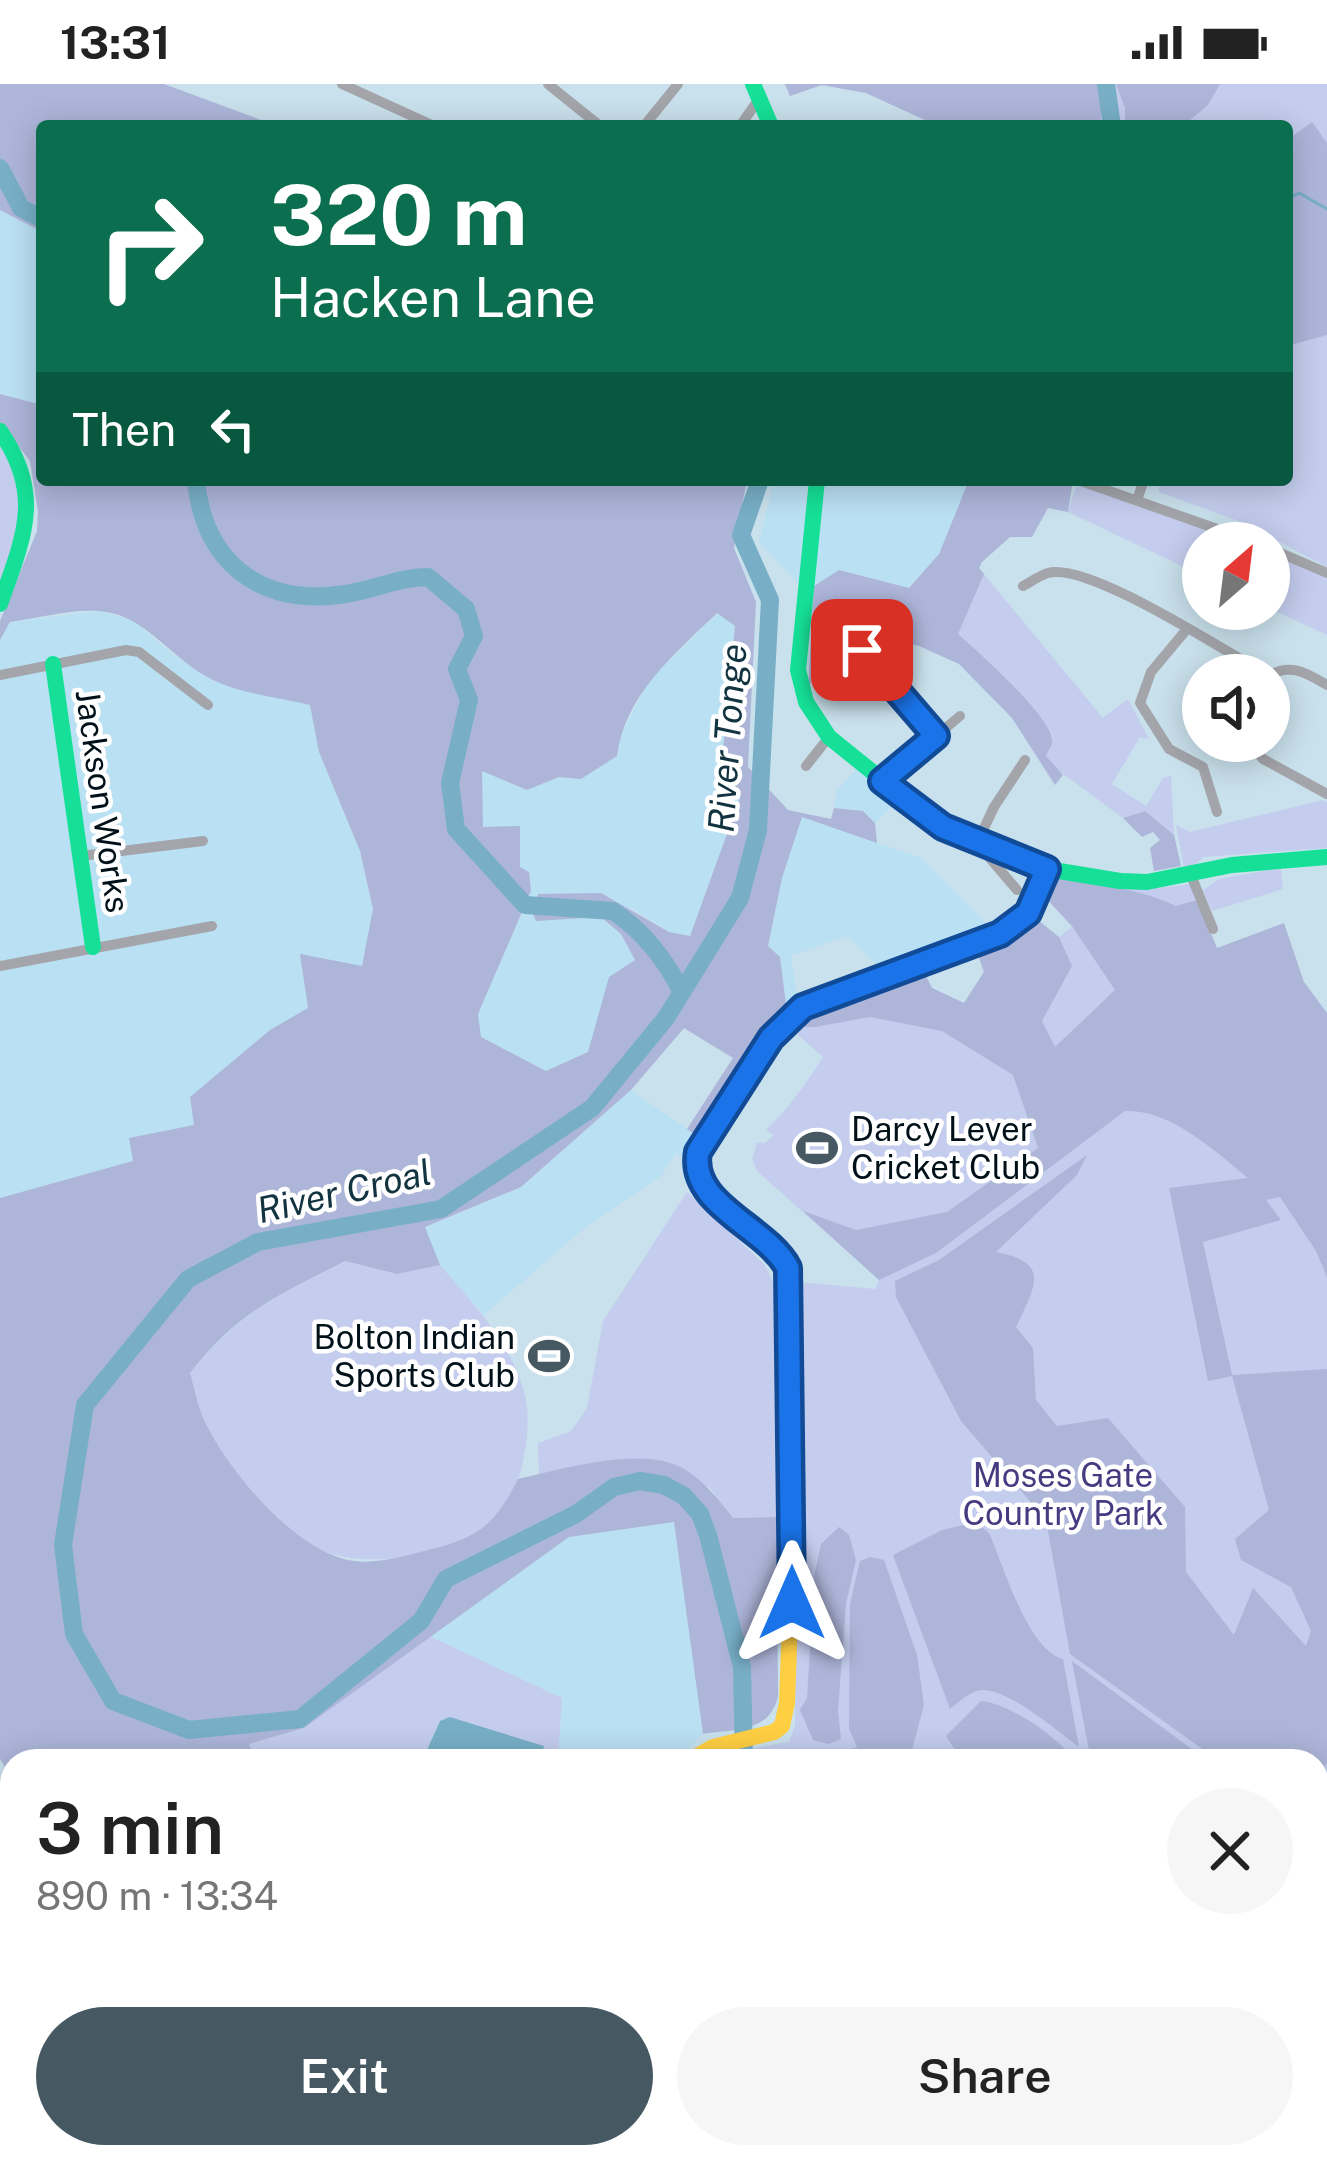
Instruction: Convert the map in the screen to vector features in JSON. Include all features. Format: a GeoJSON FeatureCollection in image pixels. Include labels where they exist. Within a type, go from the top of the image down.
{"type":"FeatureCollection","features":[{"type":"Feature","properties":{"kind":"main road"},"geometry":{"type":"LineString","coordinates":[[756,91],[768,120]]}},
{"type":"Feature","properties":{"kind":"main road"},"geometry":{"type":"LineString","coordinates":[[0,431],[23,466],[29,514],[0,604]]}},
{"type":"Feature","properties":{"kind":"main road"},"geometry":{"type":"LineString","coordinates":[[816,486],[799,670],[806,703],[830,737],[943,827],[1047,869],[1120,881],[1327,857]]}},
{"type":"Feature","properties":{"kind":"main road","name":"Jackson Works"},"geometry":{"type":"LineString","coordinates":[[53,664],[93,947]]}},
{"type":"Feature","properties":{"kind":"main road"},"geometry":{"type":"LineString","coordinates":[[703,1749],[769,1733],[784,1722],[789,1704],[790,1287],[788,1268],[779,1254],[708,1192],[696,1168],[702,1144],[771,1038],[803,1007],[1000,934],[1028,913],[1047,869]]}},
{"type":"Feature","properties":{"kind":"street"},"geometry":{"type":"LineString","coordinates":[[342,84],[370,90],[423,120]]}},
{"type":"Feature","properties":{"kind":"street"},"geometry":{"type":"LineString","coordinates":[[548,84],[593,120]]}},
{"type":"Feature","properties":{"kind":"street"},"geometry":{"type":"LineString","coordinates":[[649,120],[678,84]]}},
{"type":"Feature","properties":{"kind":"street"},"geometry":{"type":"LineString","coordinates":[[743,120],[756,91]]}},
{"type":"Feature","properties":{"kind":"street"},"geometry":{"type":"LineString","coordinates":[[1096,486],[1198,522]]}},
{"type":"Feature","properties":{"kind":"street"},"geometry":{"type":"LineString","coordinates":[[1137,500],[1142,486]]}},
{"type":"Feature","properties":{"kind":"street"},"geometry":{"type":"LineString","coordinates":[[1290,557],[1327,573]]}},
{"type":"Feature","properties":{"kind":"street"},"geometry":{"type":"LineString","coordinates":[[1023,586],[1050,572],[1078,574],[1182,627]]}},
{"type":"Feature","properties":{"kind":"street"},"geometry":{"type":"LineString","coordinates":[[1185,630],[1151,672],[1140,703],[1169,748],[1203,767],[1217,812]]}},
{"type":"Feature","properties":{"kind":"street"},"geometry":{"type":"LineString","coordinates":[[1188,630],[1231,654]]}},
{"type":"Feature","properties":{"kind":"street"},"geometry":{"type":"LineString","coordinates":[[0,675],[126,650],[139,652],[208,705]]}},
{"type":"Feature","properties":{"kind":"street"},"geometry":{"type":"LineString","coordinates":[[862,650],[936,736]]}},
{"type":"Feature","properties":{"kind":"street"},"geometry":{"type":"LineString","coordinates":[[1290,669],[1327,685]]}},
{"type":"Feature","properties":{"kind":"street"},"geometry":{"type":"LineString","coordinates":[[882,781],[960,716]]}},
{"type":"Feature","properties":{"kind":"street"},"geometry":{"type":"LineString","coordinates":[[806,766],[830,737]]}},
{"type":"Feature","properties":{"kind":"street"},"geometry":{"type":"LineString","coordinates":[[1017,890],[977,843],[1025,760]]}},
{"type":"Feature","properties":{"kind":"street"},"geometry":{"type":"LineString","coordinates":[[1268,762],[1327,794]]}},
{"type":"Feature","properties":{"kind":"street"},"geometry":{"type":"LineString","coordinates":[[80,856],[203,841]]}},
{"type":"Feature","properties":{"kind":"street"},"geometry":{"type":"LineString","coordinates":[[1187,874],[1213,928]]}},
{"type":"Feature","properties":{"kind":"street","name":"Jackson Works"},"geometry":{"type":"LineString","coordinates":[[0,966],[212,926]]}},
{"type":"Feature","properties":{"kind":"shaded area"},"geometry":{"type":"Polygon","coordinates":[[[0,210],[36,229],[36,403],[0,394],[0,210]]]}},
{"type":"Feature","properties":{"kind":"shaded area"},"geometry":{"type":"Polygon","coordinates":[[[773,486],[808,486],[801,587],[759,542],[773,486]]]}},
{"type":"Feature","properties":{"kind":"shaded area"},"geometry":{"type":"Polygon","coordinates":[[[824,486],[967,486],[939,554],[908,588],[840,570],[814,586],[824,486]]]}},
{"type":"Feature","properties":{"kind":"shaded area"},"geometry":{"type":"Polygon","coordinates":[[[99,611],[133,620],[213,681],[310,705],[319,752],[360,851],[373,909],[362,967],[309,1008],[270,1030],[195,1125],[129,1138],[134,1161],[0,1198],[0,640],[9,622],[99,611]]]}},
{"type":"Feature","properties":{"kind":"shaded area"},"geometry":{"type":"Polygon","coordinates":[[[718,613],[735,626],[721,770],[740,798],[690,936],[669,932],[631,908],[601,917],[621,934],[636,961],[598,1020],[588,1052],[546,1071],[480,1037],[478,1014],[512,928],[524,913],[520,868],[483,828],[481,770],[527,790],[560,777],[581,779],[617,756],[620,737],[649,680],[718,613]]]}},
{"type":"Feature","properties":{"kind":"shaded area"},"geometry":{"type":"Polygon","coordinates":[[[857,768],[895,803],[875,823],[863,811],[834,808],[837,791],[857,768]]]}},
{"type":"Feature","properties":{"kind":"shaded area"},"geometry":{"type":"Polygon","coordinates":[[[802,817],[921,858],[992,929],[883,971],[847,936],[791,956],[798,1002],[787,1012],[780,957],[768,946],[782,878],[802,817]]]}},
{"type":"Feature","properties":{"kind":"shaded area"},"geometry":{"type":"Polygon","coordinates":[[[631,1090],[700,1138],[689,1161],[676,1153],[662,1175],[581,1231],[484,1315],[440,1265],[424,1228],[521,1187],[631,1090]]]}},
{"type":"Feature","properties":{"kind":"shaded area"},"geometry":{"type":"Polygon","coordinates":[[[675,1522],[703,1734],[688,1749],[559,1749],[562,1698],[429,1636],[569,1537],[675,1522]]]}},
{"type":"Feature","properties":{"kind":"shaded area"},"geometry":{"type":"Polygon","coordinates":[[[450,1717],[543,1749],[427,1749],[440,1721],[450,1717]]]}},
{"type":"Feature","properties":{"kind":"green space"},"geometry":{"type":"Polygon","coordinates":[[[0,84],[164,84],[262,120],[36,120],[36,229],[0,210],[0,84]]]}},
{"type":"Feature","properties":{"kind":"green space"},"geometry":{"type":"Polygon","coordinates":[[[785,84],[1327,84],[1327,567],[1290,547],[1290,522],[1241,522],[1159,492],[1159,486],[1293,486],[1293,120],[925,120],[866,93],[822,85],[790,96],[785,84]]]}},
{"type":"Feature","properties":{"kind":"green space"},"geometry":{"type":"Polygon","coordinates":[[[785,84],[1101,84],[1101,120],[925,120],[866,93],[822,85],[790,96],[785,84]]]}},
{"type":"Feature","properties":{"kind":"green space"},"geometry":{"type":"Polygon","coordinates":[[[1116,84],[1220,84],[1208,105],[1190,120],[1125,120],[1116,84]]]}},
{"type":"Feature","properties":{"kind":"green space"},"geometry":{"type":"Polygon","coordinates":[[[1312,122],[1327,143],[1327,335],[1293,344],[1293,136],[1312,122]]]}},
{"type":"Feature","properties":{"kind":"green space"},"geometry":{"type":"Polygon","coordinates":[[[0,394],[36,403],[36,486],[746,486],[734,548],[756,602],[748,767],[788,810],[831,819],[834,808],[863,811],[875,823],[877,843],[802,817],[782,878],[768,946],[780,957],[787,1012],[744,1064],[700,1138],[687,1129],[733,1058],[684,1028],[631,1090],[521,1187],[425,1227],[440,1265],[397,1274],[345,1261],[242,1320],[190,1373],[207,1426],[249,1488],[311,1544],[354,1561],[391,1559],[460,1540],[493,1519],[518,1479],[604,1461],[669,1463],[700,1480],[733,1518],[777,1517],[778,1696],[774,1708],[759,1723],[703,1734],[674,1522],[569,1537],[304,1728],[249,1744],[251,1749],[0,1749],[0,1198],[133,1161],[129,1138],[194,1125],[190,1097],[270,1030],[308,1008],[300,954],[362,966],[373,909],[360,851],[319,752],[310,705],[211,679],[138,624],[111,613],[74,612],[10,622],[0,640],[0,621],[37,531],[30,461],[0,423],[0,394]],[[717,613],[641,694],[617,756],[581,779],[559,777],[527,790],[482,771],[483,827],[520,826],[520,867],[529,872],[531,891],[478,1014],[481,1037],[546,1071],[588,1052],[609,977],[635,960],[621,934],[601,917],[536,921],[538,894],[601,893],[669,932],[690,936],[740,798],[721,771],[735,626],[717,613]]]}},
{"type":"Feature","properties":{"kind":"green space"},"geometry":{"type":"Polygon","coordinates":[[[0,440],[16,477],[20,510],[0,581],[0,440]]]}},
{"type":"Feature","properties":{"kind":"green space"},"geometry":{"type":"Polygon","coordinates":[[[967,486],[1072,486],[1068,512],[1048,508],[1032,537],[1010,537],[982,562],[979,568],[984,574],[958,634],[1012,684],[1049,729],[1052,742],[1046,756],[1063,775],[1055,785],[1012,718],[959,664],[919,646],[858,630],[831,635],[808,690],[814,586],[839,570],[909,588],[939,554],[967,486]]]}},
{"type":"Feature","properties":{"kind":"green space"},"geometry":{"type":"Polygon","coordinates":[[[1076,486],[1094,486],[1191,522],[1182,522],[1182,566],[1068,512],[1076,486]]]}},
{"type":"Feature","properties":{"kind":"green space"},"geometry":{"type":"Polygon","coordinates":[[[1290,559],[1327,573],[1327,635],[1290,618],[1290,559]]]}},
{"type":"Feature","properties":{"kind":"green space"},"geometry":{"type":"Polygon","coordinates":[[[984,574],[1103,718],[1128,699],[1149,739],[1140,737],[1112,784],[1146,806],[1163,778],[1171,776],[1174,835],[1145,811],[1123,818],[1055,768],[1046,756],[1052,737],[1032,707],[957,635],[984,574]]]}},
{"type":"Feature","properties":{"kind":"green space"},"geometry":{"type":"Polygon","coordinates":[[[1327,802],[1327,848],[1203,857],[1184,867],[1176,825],[1190,832],[1327,802]]]}},
{"type":"Feature","properties":{"kind":"green space"},"geometry":{"type":"Polygon","coordinates":[[[1145,811],[1174,835],[1181,866],[1154,871],[1150,848],[1160,840],[1153,832],[1142,837],[1123,818],[1145,811]]]}},
{"type":"Feature","properties":{"kind":"green space"},"geometry":{"type":"Polygon","coordinates":[[[1281,868],[1283,889],[1212,911],[1203,890],[1219,879],[1281,868]]]}},
{"type":"Feature","properties":{"kind":"green space","name":"Moses Gate Country Park"},"geometry":{"type":"Polygon","coordinates":[[[1052,876],[1121,888],[1190,884],[1217,948],[1327,1134],[1327,1749],[753,1749],[789,1742],[795,1725],[799,1282],[875,1289],[879,1280],[757,1171],[752,1159],[757,1142],[765,1143],[774,1135],[766,1130],[823,1057],[789,1027],[808,1012],[924,972],[932,988],[964,1003],[984,972],[977,952],[1013,942],[1027,924],[1039,921],[1059,937],[1072,927],[1044,896],[1052,876]]]}},
{"type":"Feature","properties":{"kind":"green space"},"geometry":{"type":"Polygon","coordinates":[[[1052,876],[1131,891],[1176,906],[1197,900],[1217,948],[1284,923],[1304,982],[1327,1013],[1327,1277],[1316,1251],[1280,1197],[1266,1200],[1281,1220],[1203,1242],[1232,1375],[1327,1369],[1327,1749],[1202,1749],[1070,1654],[1046,1520],[961,1421],[896,1297],[895,1281],[939,1260],[1087,1155],[1077,1175],[996,1252],[1032,1270],[1033,1288],[1016,1327],[1033,1348],[1036,1400],[1057,1426],[1108,1418],[1185,1507],[1186,1572],[1234,1635],[1253,1588],[1306,1646],[1311,1631],[1291,1587],[1241,1560],[1235,1539],[1269,1510],[1232,1376],[1208,1381],[1169,1188],[1248,1178],[1175,1124],[1125,1111],[936,1253],[879,1280],[803,1211],[856,1230],[947,1212],[1038,1148],[1013,1075],[942,1031],[870,1017],[789,1027],[808,1012],[924,972],[932,988],[964,1003],[984,972],[977,952],[1013,942],[1027,924],[1039,921],[1059,937],[1072,966],[1042,1021],[1055,1047],[1115,990],[1072,926],[1044,896],[1052,876]]]}},
{"type":"Feature","properties":{"kind":"green space"},"geometry":{"type":"Polygon","coordinates":[[[687,1192],[765,1265],[776,1289],[777,1517],[733,1518],[709,1487],[573,1467],[539,1475],[538,1443],[571,1431],[587,1408],[603,1321],[687,1192]]]}},
{"type":"Feature","properties":{"kind":"green space"},"geometry":{"type":"Polygon","coordinates":[[[345,1261],[397,1274],[440,1265],[490,1325],[519,1377],[528,1424],[519,1476],[498,1517],[461,1542],[384,1559],[359,1559],[316,1548],[254,1494],[203,1420],[190,1373],[207,1352],[260,1307],[345,1261]]]}},
{"type":"Feature","properties":{"kind":"green space"},"geometry":{"type":"Polygon","coordinates":[[[976,1522],[989,1533],[1038,1640],[1063,1659],[1079,1747],[995,1692],[975,1692],[950,1709],[893,1555],[942,1530],[976,1522]]]}},
{"type":"Feature","properties":{"kind":"green space"},"geometry":{"type":"Polygon","coordinates":[[[839,1527],[849,1535],[856,1560],[846,1604],[838,1711],[841,1739],[829,1744],[813,1740],[800,1710],[807,1698],[815,1572],[821,1544],[839,1527]]]}},
{"type":"Feature","properties":{"kind":"green space"},"geometry":{"type":"Polygon","coordinates":[[[884,1560],[917,1655],[924,1705],[912,1749],[851,1749],[857,1747],[849,1729],[850,1604],[860,1561],[884,1560]]]}},
{"type":"Feature","properties":{"kind":"green space"},"geometry":{"type":"Polygon","coordinates":[[[429,1636],[562,1698],[559,1749],[440,1721],[427,1749],[251,1749],[249,1744],[304,1728],[429,1636]]]}},
{"type":"Feature","properties":{"kind":"green space"},"geometry":{"type":"Polygon","coordinates":[[[1072,1661],[1192,1749],[1089,1749],[1072,1661]]]}},
{"type":"Feature","properties":{"kind":"green space"},"geometry":{"type":"Polygon","coordinates":[[[981,1701],[1033,1723],[1064,1749],[954,1749],[946,1736],[981,1701]]]}},
{"type":"Feature","properties":{"kind":"waterway","name":"River Tonge"},"geometry":{"type":"LineString","coordinates":[[1106,84],[1111,120]]}},
{"type":"Feature","properties":{"kind":"waterway","name":"River Croal"},"geometry":{"type":"LineString","coordinates":[[0,168],[21,208],[36,216]]}},
{"type":"Feature","properties":{"kind":"waterway"},"geometry":{"type":"LineString","coordinates":[[1293,196],[1299,193],[1327,209]]}},
{"type":"Feature","properties":{"kind":"waterway","name":"River Croal"},"geometry":{"type":"LineString","coordinates":[[197,486],[211,535],[242,573],[263,586],[315,596],[428,577],[466,609],[474,636],[457,669],[469,700],[450,783],[456,829],[525,905],[613,911],[652,946],[681,991]]}},
{"type":"Feature","properties":{"kind":"waterway","name":"River Croal"},"geometry":{"type":"LineString","coordinates":[[744,1749],[742,1667],[708,1535],[700,1514],[684,1496],[664,1485],[640,1481],[614,1487],[576,1514],[446,1579],[421,1621],[300,1719],[189,1730],[113,1701],[74,1634],[63,1545],[85,1405],[188,1279],[258,1242],[441,1209],[592,1108],[666,1018],[740,898],[758,830],[770,600],[741,535],[758,486]]}},
{"type":"Feature","properties":{"kind":"traffic: fast"},"geometry":{"type":"LineString","coordinates":[[753,84],[768,120]]}},
{"type":"Feature","properties":{"kind":"traffic: fast"},"geometry":{"type":"LineString","coordinates":[[0,431],[14,454],[26,496],[22,536],[0,604]]}},
{"type":"Feature","properties":{"kind":"traffic: fast"},"geometry":{"type":"LineString","coordinates":[[816,486],[798,670],[806,702],[829,737],[927,816],[959,836],[1047,869],[1120,881],[1147,882],[1232,865],[1327,857]]}},
{"type":"Feature","properties":{"kind":"traffic: fast"},"geometry":{"type":"LineString","coordinates":[[53,664],[93,947]]}},
{"type":"Feature","properties":{"kind":"traffic: slow"},"geometry":{"type":"LineString","coordinates":[[710,1749],[774,1732],[782,1726],[787,1703],[794,1508],[787,1268],[716,1199],[698,1168],[698,1153],[706,1136],[744,1081]]}},
{"type":"Feature","properties":{"kind":"traffic: jam"},"geometry":{"type":"LineString","coordinates":[[744,1081],[771,1038],[803,1007],[1000,934],[1028,913],[1047,869]]}},
{"type":"Feature","properties":{"kind":"place","name":"Darcy Lever Cricket Club"},"geometry":{"type":"Point","coordinates":[817,1148]}},
{"type":"Feature","properties":{"kind":"place","name":"Bolton Indian Sports Club"},"geometry":{"type":"Point","coordinates":[549,1356]}},
{"type":"Feature","properties":{"kind":"route"},"geometry":{"type":"LineString","coordinates":[[792,1603],[788,1268],[772,1247],[702,1185],[696,1168],[698,1152],[771,1038],[803,1007],[1000,934],[1028,913],[1047,869],[943,827],[882,781],[936,736],[862,650]]}}]}
